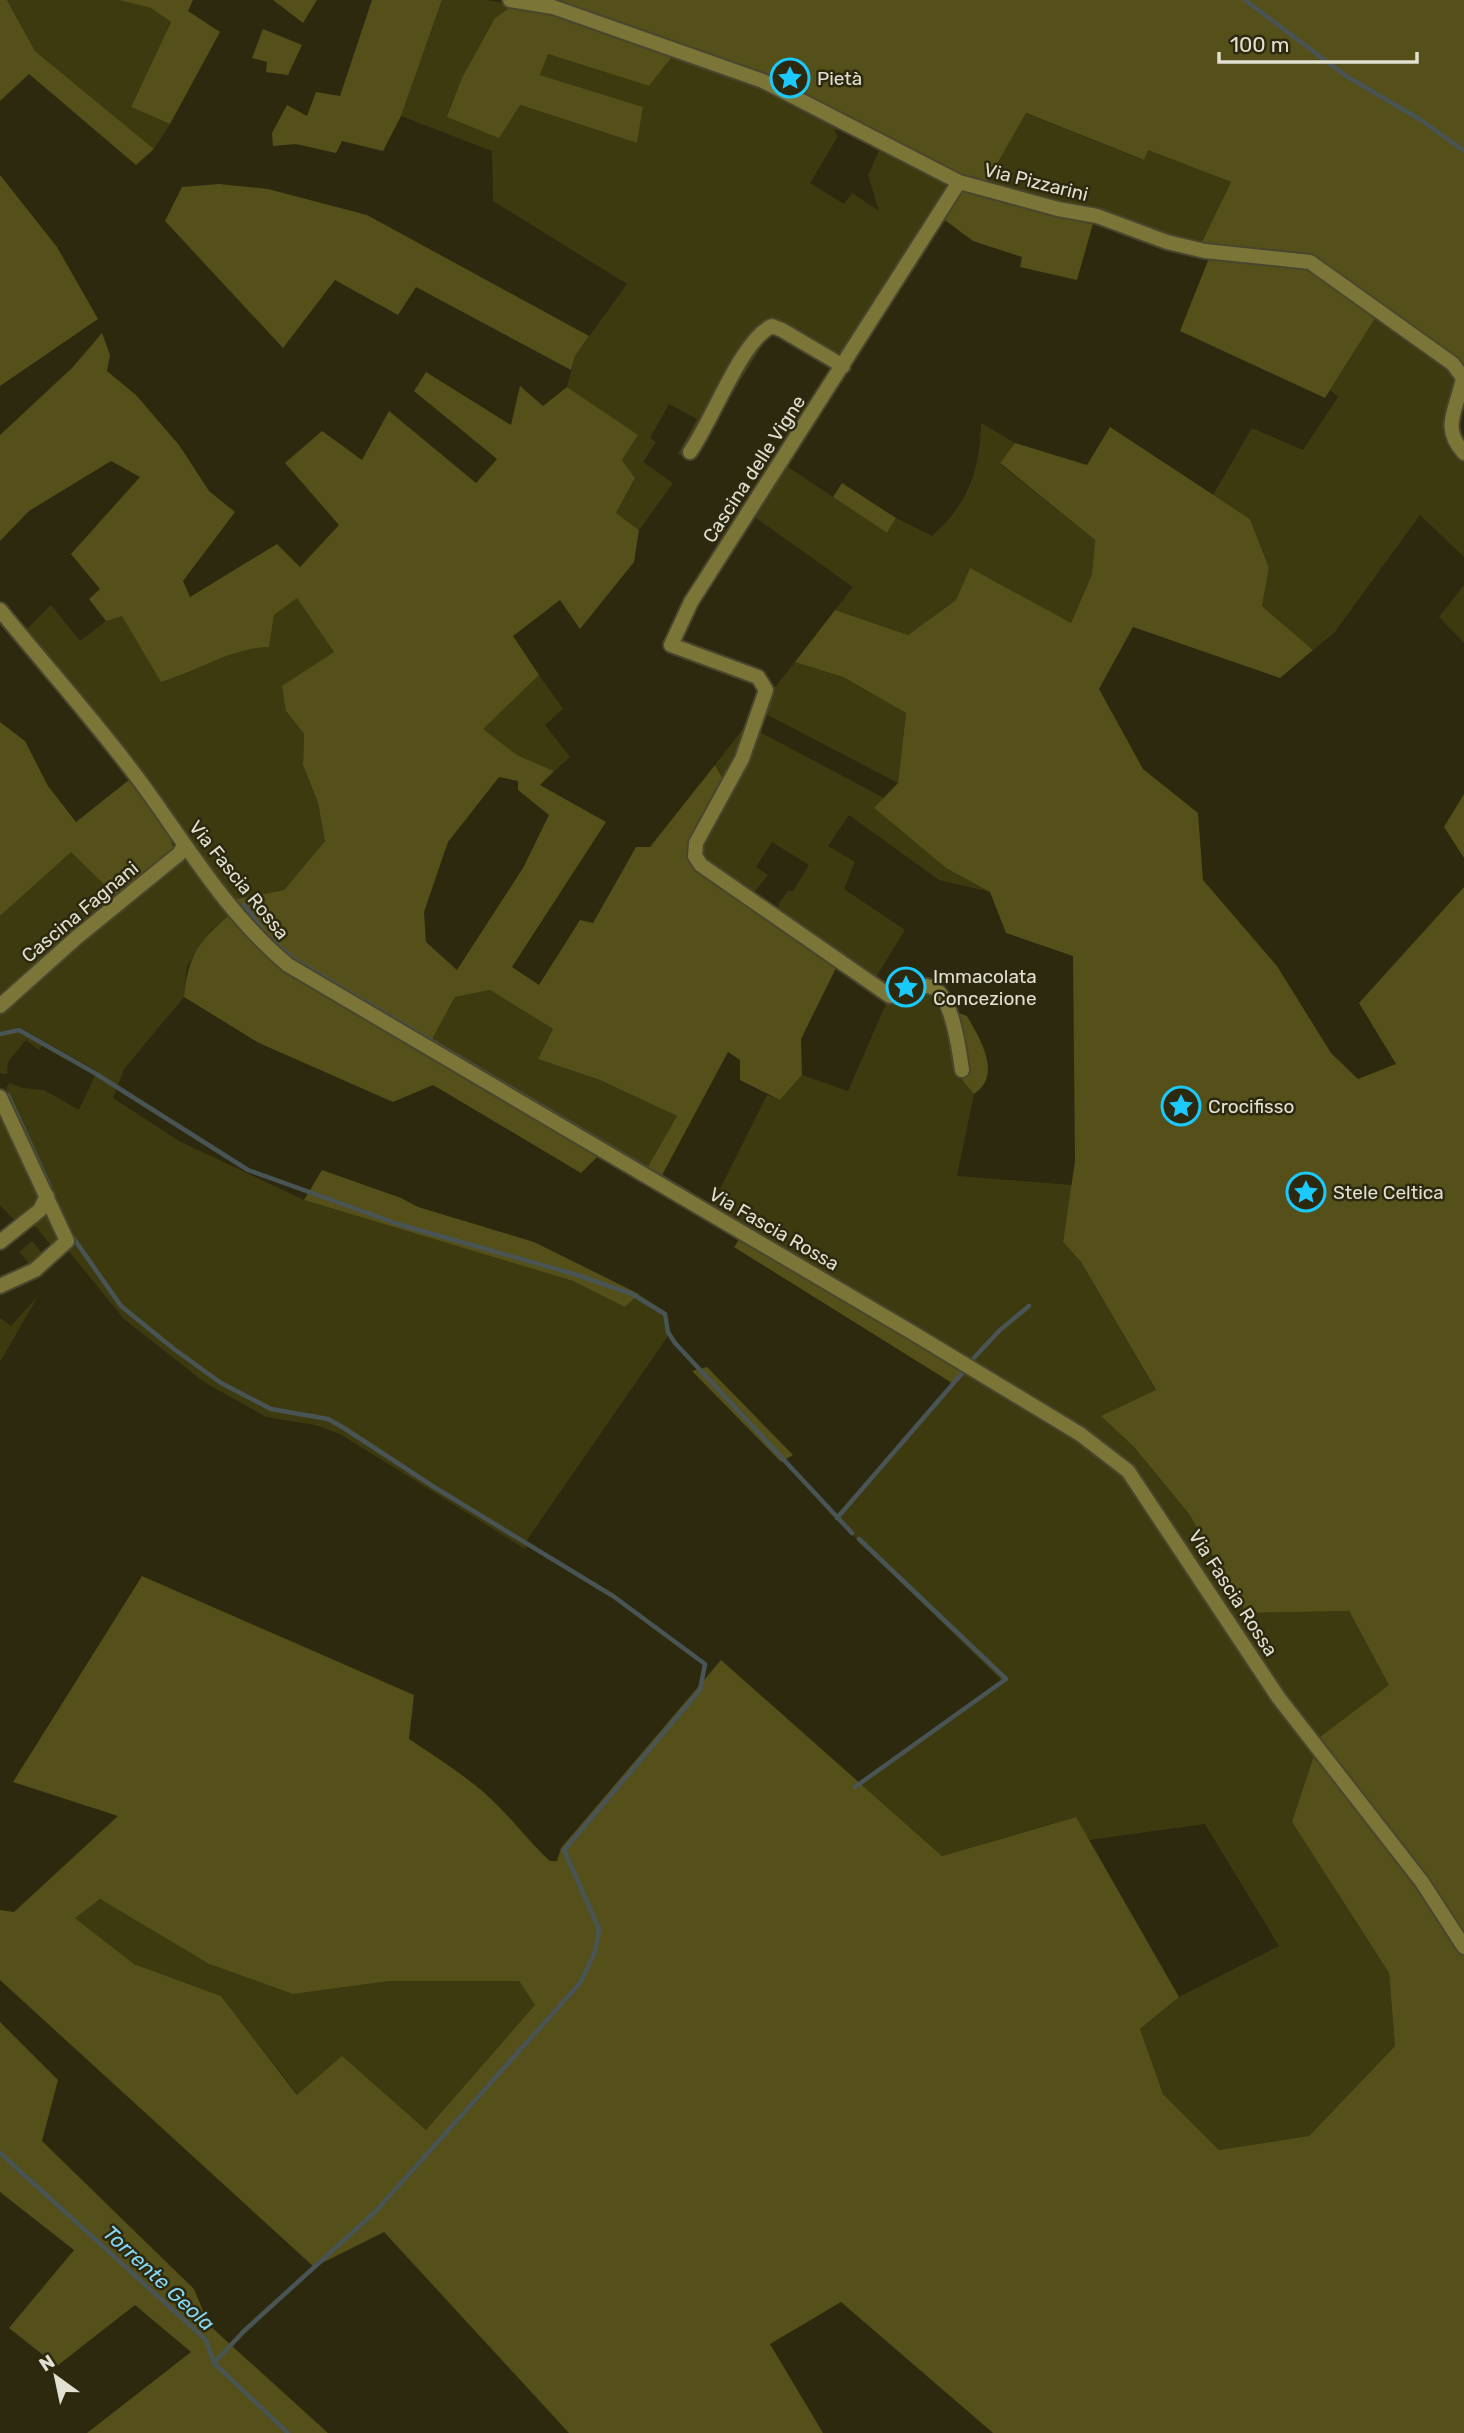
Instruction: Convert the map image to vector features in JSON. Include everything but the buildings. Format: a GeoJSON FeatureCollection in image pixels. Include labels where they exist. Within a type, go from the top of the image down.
{"type":"FeatureCollection","features":[{"type":"Feature","properties":{"kind":"street","name":"Via Pizzarini"},"geometry":{"type":"LineString","coordinates":[[510,0],[553,7],[764,81],[959,182],[1058,209],[1097,216],[1167,243],[1205,251],[1310,262],[1453,364],[1463,378],[1450,426],[1452,440],[1464,453]]}},
{"type":"Feature","properties":{"kind":"street","name":"Cascina delle Vigne"},"geometry":{"type":"LineString","coordinates":[[959,182],[691,602],[671,645],[744,671],[765,684],[763,705],[727,790],[696,843],[695,856],[711,873],[890,996],[897,997],[926,986],[936,989],[944,998],[949,1011],[962,1070]]}},
{"type":"Feature","properties":{"kind":"street"},"geometry":{"type":"LineString","coordinates":[[690,452],[705,431],[744,352],[763,330],[772,326],[782,330],[843,366]]}},
{"type":"Feature","properties":{"kind":"street","name":"Via Fascia Rossa"},"geometry":{"type":"LineString","coordinates":[[0,610],[144,787],[184,846],[260,942],[288,965],[1080,1434],[1128,1471],[1278,1697],[1422,1882],[1464,1947]]}},
{"type":"Feature","properties":{"kind":"street","name":"Cascina Fagnani"},"geometry":{"type":"LineString","coordinates":[[0,1006],[76,938],[179,855],[184,846]]}},
{"type":"Feature","properties":{"kind":"street"},"geometry":{"type":"LineString","coordinates":[[0,1097],[67,1241],[35,1270],[0,1286]]}},
{"type":"Feature","properties":{"kind":"street"},"geometry":{"type":"LineString","coordinates":[[0,1242],[40,1210],[47,1196]]}},
{"type":"Feature","properties":{"kind":"shaded area"},"geometry":{"type":"Polygon","coordinates":[[[0,0],[7,0],[35,51],[154,149],[136,165],[29,74],[0,101],[0,0]]]}},
{"type":"Feature","properties":{"kind":"shaded area"},"geometry":{"type":"Polygon","coordinates":[[[7,0],[118,0],[151,8],[171,22],[131,107],[170,124],[154,149],[35,51],[7,0]]]}},
{"type":"Feature","properties":{"kind":"shaded area"},"geometry":{"type":"Polygon","coordinates":[[[118,0],[193,0],[188,11],[220,32],[170,124],[131,107],[171,22],[151,8],[118,0]]]}},
{"type":"Feature","properties":{"kind":"shaded area"},"geometry":{"type":"Polygon","coordinates":[[[273,0],[317,0],[303,23],[273,0]]]}},
{"type":"Feature","properties":{"kind":"shaded area"},"geometry":{"type":"Polygon","coordinates":[[[372,0],[442,0],[401,116],[383,151],[342,141],[336,153],[296,144],[273,146],[272,133],[287,105],[307,116],[316,92],[340,96],[372,0]]]}},
{"type":"Feature","properties":{"kind":"shaded area"},"geometry":{"type":"Polygon","coordinates":[[[442,0],[487,0],[514,5],[519,105],[637,143],[643,107],[540,75],[548,54],[649,86],[675,53],[759,87],[837,126],[835,132],[838,136],[810,183],[844,204],[852,193],[879,211],[868,175],[879,151],[951,186],[842,360],[771,332],[690,460],[678,454],[697,419],[669,404],[650,438],[656,442],[643,462],[673,483],[639,530],[616,513],[635,478],[622,460],[637,435],[567,387],[575,356],[627,284],[493,201],[492,151],[401,116],[442,0]]]}},
{"type":"Feature","properties":{"kind":"shaded area"},"geometry":{"type":"Polygon","coordinates":[[[526,0],[1464,0],[1464,373],[1310,261],[1200,246],[1231,182],[1148,150],[1144,160],[1026,113],[986,183],[960,179],[766,80],[526,0]]]}},
{"type":"Feature","properties":{"kind":"shaded area"},"geometry":{"type":"Polygon","coordinates":[[[514,5],[540,7],[675,53],[649,86],[548,54],[540,75],[643,107],[637,143],[520,105],[499,138],[447,117],[462,78],[495,18],[514,5]]]}},
{"type":"Feature","properties":{"kind":"shaded area"},"geometry":{"type":"Polygon","coordinates":[[[263,29],[302,45],[288,75],[266,72],[267,62],[252,58],[263,29]]]}},
{"type":"Feature","properties":{"kind":"shaded area"},"geometry":{"type":"Polygon","coordinates":[[[1025,113],[1143,160],[1148,150],[1231,182],[1200,246],[1170,240],[1129,219],[986,183],[1025,113]]]}},
{"type":"Feature","properties":{"kind":"shaded area"},"geometry":{"type":"Polygon","coordinates":[[[0,175],[57,247],[98,319],[0,386],[0,175]]]}},
{"type":"Feature","properties":{"kind":"shaded area"},"geometry":{"type":"Polygon","coordinates":[[[219,184],[268,189],[367,215],[589,336],[575,356],[571,370],[416,287],[398,315],[335,280],[283,348],[165,221],[182,187],[219,184]]]}},
{"type":"Feature","properties":{"kind":"shaded area"},"geometry":{"type":"Polygon","coordinates":[[[961,189],[1094,220],[1077,280],[1020,267],[1022,257],[973,241],[942,218],[961,189]]]}},
{"type":"Feature","properties":{"kind":"shaded area"},"geometry":{"type":"Polygon","coordinates":[[[1211,253],[1310,264],[1379,312],[1325,398],[1180,331],[1211,253]]]}},
{"type":"Feature","properties":{"kind":"shaded area"},"geometry":{"type":"Polygon","coordinates":[[[1379,312],[1451,368],[1458,379],[1451,411],[1464,459],[1464,557],[1420,515],[1334,633],[1313,650],[1262,606],[1269,568],[1250,519],[1213,495],[1252,428],[1303,450],[1338,397],[1330,390],[1379,312]]]}},
{"type":"Feature","properties":{"kind":"shaded area"},"geometry":{"type":"Polygon","coordinates":[[[102,333],[110,355],[107,371],[136,395],[179,445],[209,491],[235,512],[183,581],[190,597],[277,544],[300,567],[339,525],[285,463],[322,431],[362,460],[389,411],[476,483],[497,459],[414,391],[426,372],[511,425],[520,386],[543,406],[567,387],[638,435],[622,460],[635,478],[616,513],[639,530],[634,562],[580,629],[560,600],[513,636],[539,675],[483,729],[517,755],[554,771],[540,785],[606,822],[512,967],[539,985],[580,920],[593,923],[636,847],[650,847],[715,765],[726,785],[691,859],[838,964],[801,1039],[802,1075],[780,1100],[740,1080],[740,1060],[728,1052],[661,1177],[647,1168],[677,1116],[600,1080],[538,1059],[553,1029],[490,990],[455,997],[430,1043],[291,962],[231,900],[284,890],[325,841],[318,803],[303,765],[304,734],[286,711],[282,686],[334,652],[297,598],[274,615],[269,647],[241,651],[161,682],[122,616],[106,621],[89,599],[100,589],[71,554],[140,477],[111,461],[29,511],[0,541],[0,435],[72,368],[102,333]],[[499,777],[448,842],[424,912],[426,942],[457,970],[523,868],[549,815],[518,790],[518,781],[499,777]]]}},
{"type":"Feature","properties":{"kind":"shaded area"},"geometry":{"type":"Polygon","coordinates":[[[981,423],[1015,443],[1000,464],[1095,540],[1092,574],[1071,623],[956,600],[908,635],[835,610],[853,587],[752,515],[785,465],[887,533],[896,518],[932,536],[955,512],[970,486],[978,456],[981,423]]]}},
{"type":"Feature","properties":{"kind":"shaded area"},"geometry":{"type":"Polygon","coordinates":[[[1110,427],[1250,519],[1269,568],[1262,606],[1313,650],[1280,678],[1133,627],[1099,689],[1143,769],[1198,813],[1203,880],[1277,966],[1331,1053],[1358,1079],[1396,1064],[1359,1003],[1464,887],[1464,2433],[993,2433],[841,2302],[770,2344],[823,2433],[569,2433],[384,2232],[314,2267],[0,1980],[0,1910],[14,1912],[118,1816],[13,1782],[142,1576],[414,1695],[409,1739],[480,1789],[550,1861],[557,1861],[561,1848],[721,1660],[942,1856],[1076,1817],[1179,1997],[1140,2029],[1163,2094],[1219,2150],[1309,2136],[1395,2046],[1389,1973],[1292,1822],[1320,1737],[1389,1685],[1349,1611],[1246,1613],[1189,1514],[1134,1447],[1101,1416],[1156,1390],[1081,1262],[1063,1242],[1075,1161],[1073,956],[1006,933],[990,892],[946,868],[874,808],[898,783],[906,713],[843,677],[795,662],[835,610],[908,635],[956,600],[970,568],[1071,623],[1092,574],[1095,540],[1000,463],[1015,443],[1087,465],[1110,427]],[[100,1899],[75,1918],[134,1964],[221,1996],[297,2095],[342,2056],[426,2130],[535,2005],[519,1981],[390,1981],[293,1994],[209,1964],[100,1899]]]}},
{"type":"Feature","properties":{"kind":"shaded area"},"geometry":{"type":"Polygon","coordinates":[[[842,483],[896,518],[887,533],[833,497],[842,483]]]}},
{"type":"Feature","properties":{"kind":"shaded area"},"geometry":{"type":"Polygon","coordinates":[[[1464,585],[1464,643],[1439,617],[1464,585]]]}},
{"type":"Feature","properties":{"kind":"shaded area"},"geometry":{"type":"Polygon","coordinates":[[[297,597],[334,652],[286,711],[304,734],[303,765],[318,803],[325,841],[284,890],[231,900],[23,633],[51,605],[80,641],[106,621],[122,615],[162,682],[241,651],[269,647],[274,615],[297,597]]]}},
{"type":"Feature","properties":{"kind":"shaded area"},"geometry":{"type":"Polygon","coordinates":[[[795,662],[843,677],[906,713],[898,783],[762,712],[769,695],[795,662]]]}},
{"type":"Feature","properties":{"kind":"shaded area"},"geometry":{"type":"Polygon","coordinates":[[[539,675],[563,709],[545,725],[570,757],[554,771],[517,755],[482,729],[539,675]]]}},
{"type":"Feature","properties":{"kind":"shaded area"},"geometry":{"type":"Polygon","coordinates":[[[753,716],[726,785],[715,765],[753,716]]]}},
{"type":"Feature","properties":{"kind":"shaded area"},"geometry":{"type":"Polygon","coordinates":[[[0,722],[25,741],[48,786],[76,822],[129,780],[169,834],[174,849],[118,898],[71,852],[0,916],[0,722]]]}},
{"type":"Feature","properties":{"kind":"shaded area"},"geometry":{"type":"Polygon","coordinates":[[[754,729],[884,798],[875,809],[946,868],[990,892],[939,880],[849,815],[828,846],[855,862],[844,889],[905,930],[874,980],[778,913],[779,903],[788,891],[793,891],[809,865],[772,842],[756,867],[768,875],[752,895],[717,873],[705,859],[702,840],[754,729]]]}},
{"type":"Feature","properties":{"kind":"shaded area"},"geometry":{"type":"Polygon","coordinates":[[[1464,794],[1464,858],[1444,827],[1464,794]]]}},
{"type":"Feature","properties":{"kind":"shaded area"},"geometry":{"type":"Polygon","coordinates":[[[71,851],[118,898],[0,1003],[0,916],[71,851]]]}},
{"type":"Feature","properties":{"kind":"shaded area"},"geometry":{"type":"Polygon","coordinates":[[[188,856],[232,913],[211,930],[187,966],[184,997],[124,1069],[113,1098],[179,1141],[304,1200],[573,1281],[625,1307],[639,1294],[661,1309],[668,1336],[527,1540],[525,1549],[340,1434],[315,1425],[266,1417],[204,1382],[124,1319],[67,1249],[74,1245],[6,1088],[10,1083],[23,1088],[44,1090],[79,1110],[97,1071],[19,1027],[0,1032],[0,1015],[113,912],[188,856]]]}},
{"type":"Feature","properties":{"kind":"shaded area"},"geometry":{"type":"Polygon","coordinates":[[[232,913],[256,943],[601,1153],[581,1173],[433,1085],[393,1102],[259,1043],[184,997],[189,970],[198,949],[212,931],[232,913]]]}},
{"type":"Feature","properties":{"kind":"shaded area"},"geometry":{"type":"Polygon","coordinates":[[[490,990],[553,1029],[538,1059],[600,1080],[677,1116],[647,1168],[430,1043],[455,997],[490,990]]]}},
{"type":"Feature","properties":{"kind":"shaded area"},"geometry":{"type":"Polygon","coordinates":[[[936,990],[945,1014],[955,1057],[966,1063],[962,1080],[974,1094],[957,1176],[1072,1185],[1063,1242],[1081,1262],[1156,1391],[1102,1416],[1134,1447],[1189,1514],[1246,1613],[1349,1611],[1390,1686],[1320,1737],[1292,1822],[1389,1973],[1395,2046],[1309,2136],[1219,2150],[1163,2094],[1140,2029],[1179,1997],[1279,1946],[1205,1824],[1089,1840],[1075,1817],[942,1856],[861,1784],[1003,1682],[835,1518],[963,1371],[710,1209],[767,1095],[780,1100],[802,1075],[848,1091],[889,997],[936,990]]]}},
{"type":"Feature","properties":{"kind":"shaded area"},"geometry":{"type":"Polygon","coordinates":[[[950,1010],[967,1016],[986,1056],[987,1077],[983,1086],[974,1094],[962,1080],[966,1064],[955,1057],[945,1014],[950,1010]]]}},
{"type":"Feature","properties":{"kind":"shaded area"},"geometry":{"type":"Polygon","coordinates":[[[20,1031],[43,1045],[39,1050],[26,1040],[8,1062],[7,1074],[0,1073],[0,1036],[20,1031]]]}},
{"type":"Feature","properties":{"kind":"shaded area"},"geometry":{"type":"Polygon","coordinates":[[[0,1109],[42,1199],[17,1223],[0,1205],[0,1109]]]}},
{"type":"Feature","properties":{"kind":"shaded area"},"geometry":{"type":"Polygon","coordinates":[[[322,1170],[401,1198],[418,1207],[534,1242],[639,1294],[625,1307],[573,1281],[304,1200],[322,1170]]]}},
{"type":"Feature","properties":{"kind":"shaded area"},"geometry":{"type":"Polygon","coordinates":[[[49,1211],[63,1232],[54,1249],[31,1221],[49,1211]]]}},
{"type":"Feature","properties":{"kind":"shaded area"},"geometry":{"type":"Polygon","coordinates":[[[741,1237],[963,1371],[952,1383],[734,1247],[741,1237]]]}},
{"type":"Feature","properties":{"kind":"shaded area"},"geometry":{"type":"Polygon","coordinates":[[[32,1241],[45,1256],[32,1267],[19,1252],[32,1241]]]}},
{"type":"Feature","properties":{"kind":"shaded area"},"geometry":{"type":"Polygon","coordinates":[[[38,1296],[0,1362],[0,1318],[11,1326],[38,1296]]]}},
{"type":"Feature","properties":{"kind":"shaded area"},"geometry":{"type":"Polygon","coordinates":[[[707,1367],[793,1455],[781,1462],[692,1371],[707,1367]]]}},
{"type":"Feature","properties":{"kind":"shaded area"},"geometry":{"type":"Polygon","coordinates":[[[100,1899],[209,1964],[293,1994],[390,1981],[519,1981],[536,2005],[426,2130],[342,2057],[298,2095],[221,1996],[134,1964],[74,1917],[100,1899]]]}},
{"type":"Feature","properties":{"kind":"shaded area"},"geometry":{"type":"Polygon","coordinates":[[[0,2022],[58,2080],[42,2141],[194,2289],[209,2325],[328,2433],[87,2433],[191,2352],[135,2305],[57,2366],[9,2328],[74,2250],[0,2192],[0,2022]]]}},
{"type":"Feature","properties":{"kind":"waterway"},"geometry":{"type":"LineString","coordinates":[[1245,0],[1346,76],[1421,120],[1464,151]]}},
{"type":"Feature","properties":{"kind":"waterway"},"geometry":{"type":"LineString","coordinates":[[244,905],[266,935],[295,960],[687,1192]]}},
{"type":"Feature","properties":{"kind":"waterway"},"geometry":{"type":"LineString","coordinates":[[0,1034],[19,1030],[93,1072],[248,1170],[398,1224],[574,1274],[632,1294],[665,1314],[668,1332],[675,1343],[852,1533]]}},
{"type":"Feature","properties":{"kind":"waterway"},"geometry":{"type":"LineString","coordinates":[[8,1095],[50,1187]]}},
{"type":"Feature","properties":{"kind":"waterway"},"geometry":{"type":"LineString","coordinates":[[72,1236],[121,1306],[221,1383],[271,1409],[328,1419],[344,1428],[434,1487],[613,1596],[705,1664],[700,1690],[564,1850],[599,1929],[595,1952],[580,1983],[376,2211],[244,2331],[214,2363]]}},
{"type":"Feature","properties":{"kind":"waterway"},"geometry":{"type":"LineString","coordinates":[[968,1359],[971,1361],[1000,1330],[1029,1306]]}},
{"type":"Feature","properties":{"kind":"waterway"},"geometry":{"type":"LineString","coordinates":[[837,1518],[964,1371]]}},
{"type":"Feature","properties":{"kind":"waterway"},"geometry":{"type":"LineString","coordinates":[[855,1787],[1006,1679],[859,1539]]}},
{"type":"Feature","properties":{"kind":"waterway","name":"Torrente Geola"},"geometry":{"type":"LineString","coordinates":[[0,2153],[206,2340],[214,2363],[288,2433]]}},
{"type":"Feature","properties":{"kind":"place","name":"Pietà"},"geometry":{"type":"Point","coordinates":[790,78]}},
{"type":"Feature","properties":{"kind":"place","name":"Immacolata Concezione"},"geometry":{"type":"Point","coordinates":[906,987]}},
{"type":"Feature","properties":{"kind":"place","name":"Crocifisso"},"geometry":{"type":"Point","coordinates":[1181,1106]}},
{"type":"Feature","properties":{"kind":"place","name":"Stele Celtica"},"geometry":{"type":"Point","coordinates":[1306,1192]}}]}
